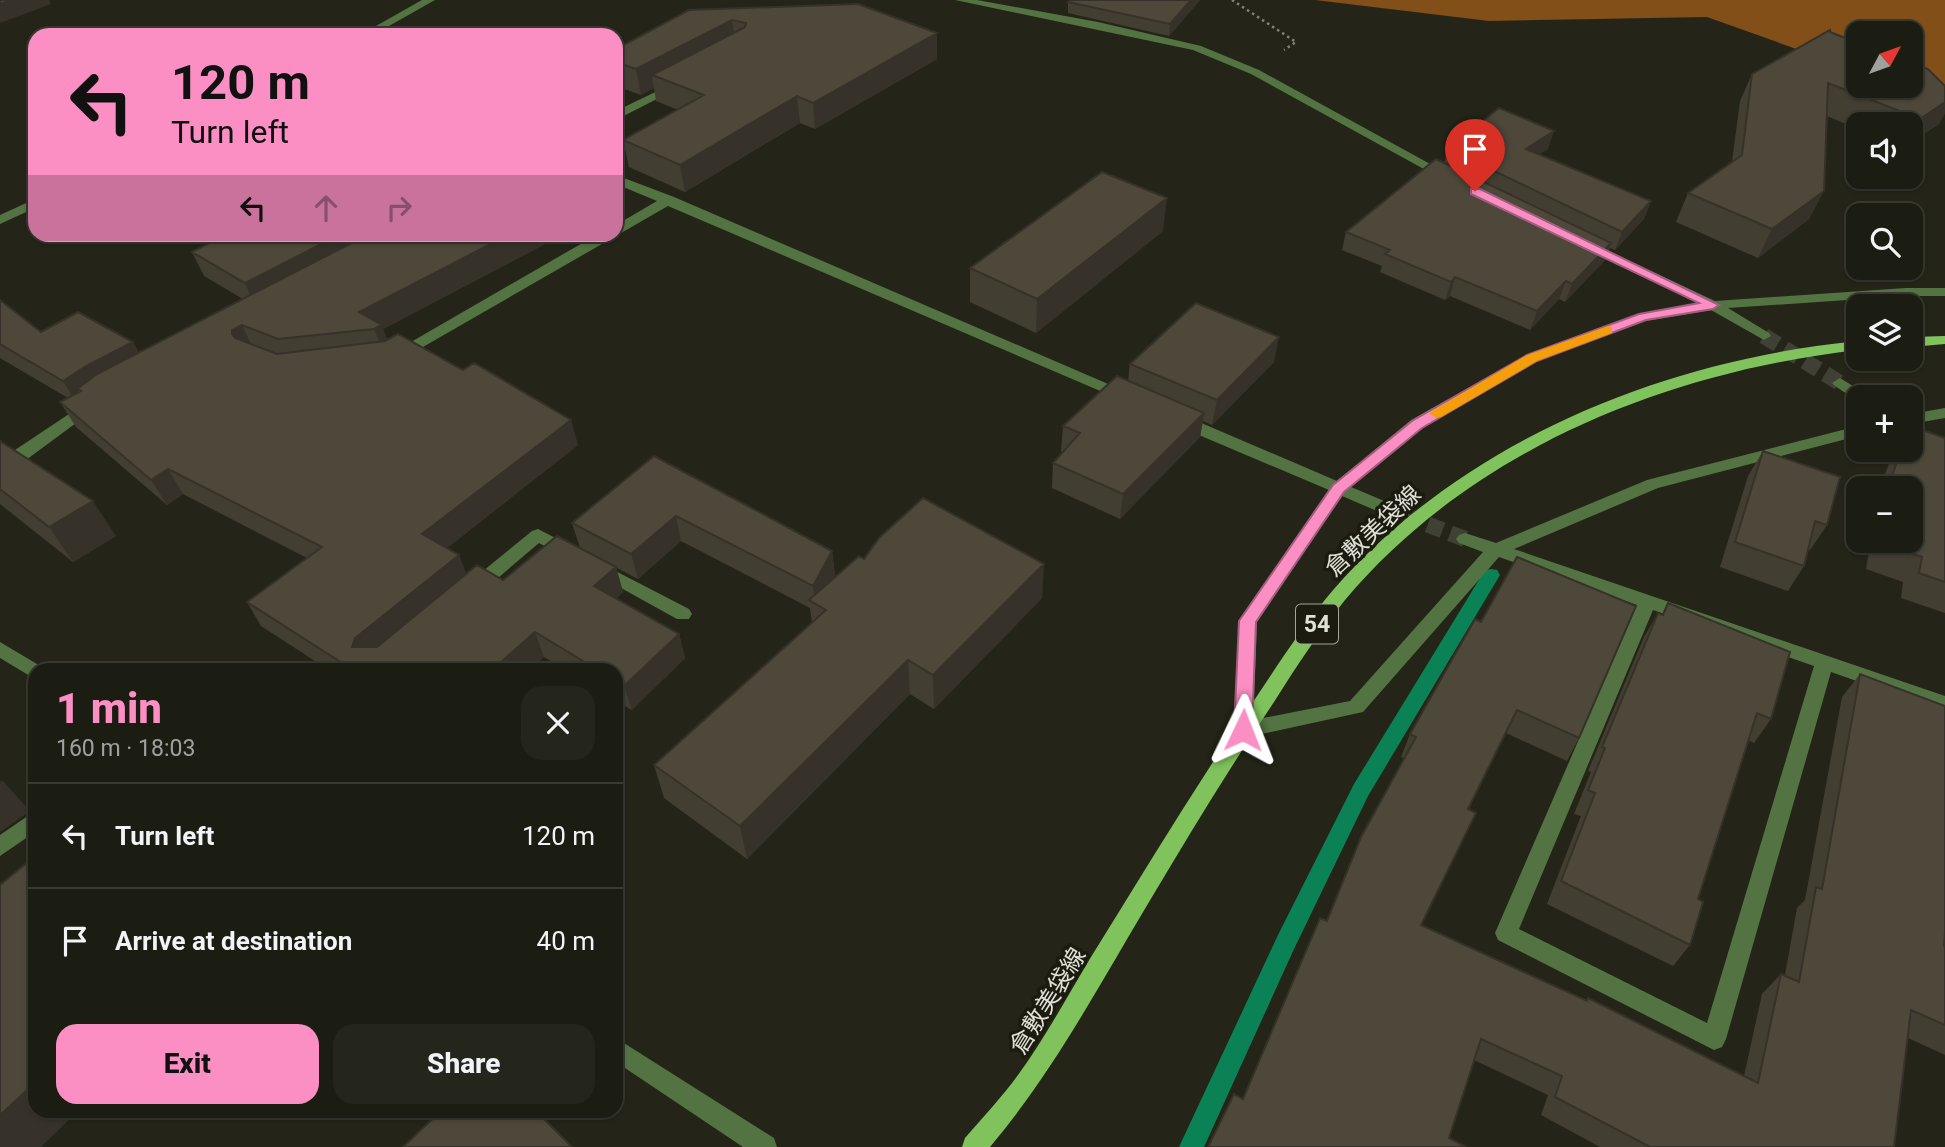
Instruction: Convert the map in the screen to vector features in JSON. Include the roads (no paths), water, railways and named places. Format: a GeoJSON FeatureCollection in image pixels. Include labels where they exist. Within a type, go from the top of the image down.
{"type":"FeatureCollection","features":[{"type":"Feature","properties":{"kind":"main road"},"geometry":{"type":"LineString","coordinates":[[1923,341],[1945,340]]}},
{"type":"Feature","properties":{"kind":"main road","name":"倉敷美袋線"},"geometry":{"type":"LineString","coordinates":[[974,1147],[1026,1084],[1243,730],[1307,636],[1351,582],[1406,529],[1465,483],[1531,443],[1595,412],[1640,395],[1738,367],[1846,348]]}},
{"type":"Feature","properties":{"kind":"street"},"geometry":{"type":"LineString","coordinates":[[378,28],[430,0]]}},
{"type":"Feature","properties":{"kind":"street"},"geometry":{"type":"LineString","coordinates":[[960,0],[1098,25],[1197,48],[1255,72],[1464,186]]}},
{"type":"Feature","properties":{"kind":"street"},"geometry":{"type":"LineString","coordinates":[[623,112],[682,81]]}},
{"type":"Feature","properties":{"kind":"street"},"geometry":{"type":"LineString","coordinates":[[623,181],[1136,402]]}},
{"type":"Feature","properties":{"kind":"street"},"geometry":{"type":"LineString","coordinates":[[623,227],[670,200]]}},
{"type":"Feature","properties":{"kind":"street"},"geometry":{"type":"LineString","coordinates":[[0,220],[28,206]]}},
{"type":"Feature","properties":{"kind":"street"},"geometry":{"type":"LineString","coordinates":[[1570,237],[1713,305],[1764,336]]}},
{"type":"Feature","properties":{"kind":"street"},"geometry":{"type":"LineString","coordinates":[[377,362],[389,360],[595,242]]}},
{"type":"Feature","properties":{"kind":"street"},"geometry":{"type":"LineString","coordinates":[[1846,434],[1653,484],[1494,551],[1356,707],[1243,730],[1248,621],[1338,489],[1417,425],[1532,358],[1643,317],[1713,305],[1906,292],[1945,292]]}},
{"type":"Feature","properties":{"kind":"street"},"geometry":{"type":"LineString","coordinates":[[1840,383],[1846,387]]}},
{"type":"Feature","properties":{"kind":"street"},"geometry":{"type":"LineString","coordinates":[[0,467],[20,456],[106,394]]}},
{"type":"Feature","properties":{"kind":"street"},"geometry":{"type":"LineString","coordinates":[[1162,412],[1383,507]]}},
{"type":"Feature","properties":{"kind":"street"},"geometry":{"type":"LineString","coordinates":[[1923,417],[1945,414]]}},
{"type":"Feature","properties":{"kind":"street"},"geometry":{"type":"LineString","coordinates":[[457,603],[538,536],[683,614]]}},
{"type":"Feature","properties":{"kind":"street"},"geometry":{"type":"LineString","coordinates":[[1465,539],[1945,704]]}},
{"type":"Feature","properties":{"kind":"street"},"geometry":{"type":"LineString","coordinates":[[1648,600],[1506,933],[1714,1039],[1825,661]]}},
{"type":"Feature","properties":{"kind":"street"},"geometry":{"type":"LineString","coordinates":[[0,649],[28,667]]}},
{"type":"Feature","properties":{"kind":"street"},"geometry":{"type":"LineString","coordinates":[[0,847],[28,825]]}},
{"type":"Feature","properties":{"kind":"street"},"geometry":{"type":"LineString","coordinates":[[623,1054],[765,1147]]}},
{"type":"Feature","properties":{"kind":"waterway"},"geometry":{"type":"LineString","coordinates":[[1191,1147],[1286,942],[1361,790],[1491,575]]}},
{"type":"Feature","properties":{"kind":"tunnel"},"geometry":{"type":"LineString","coordinates":[[1764,336],[1840,383]]}},
{"type":"Feature","properties":{"kind":"tunnel"},"geometry":{"type":"LineString","coordinates":[[1383,507],[1465,539]]}}]}
